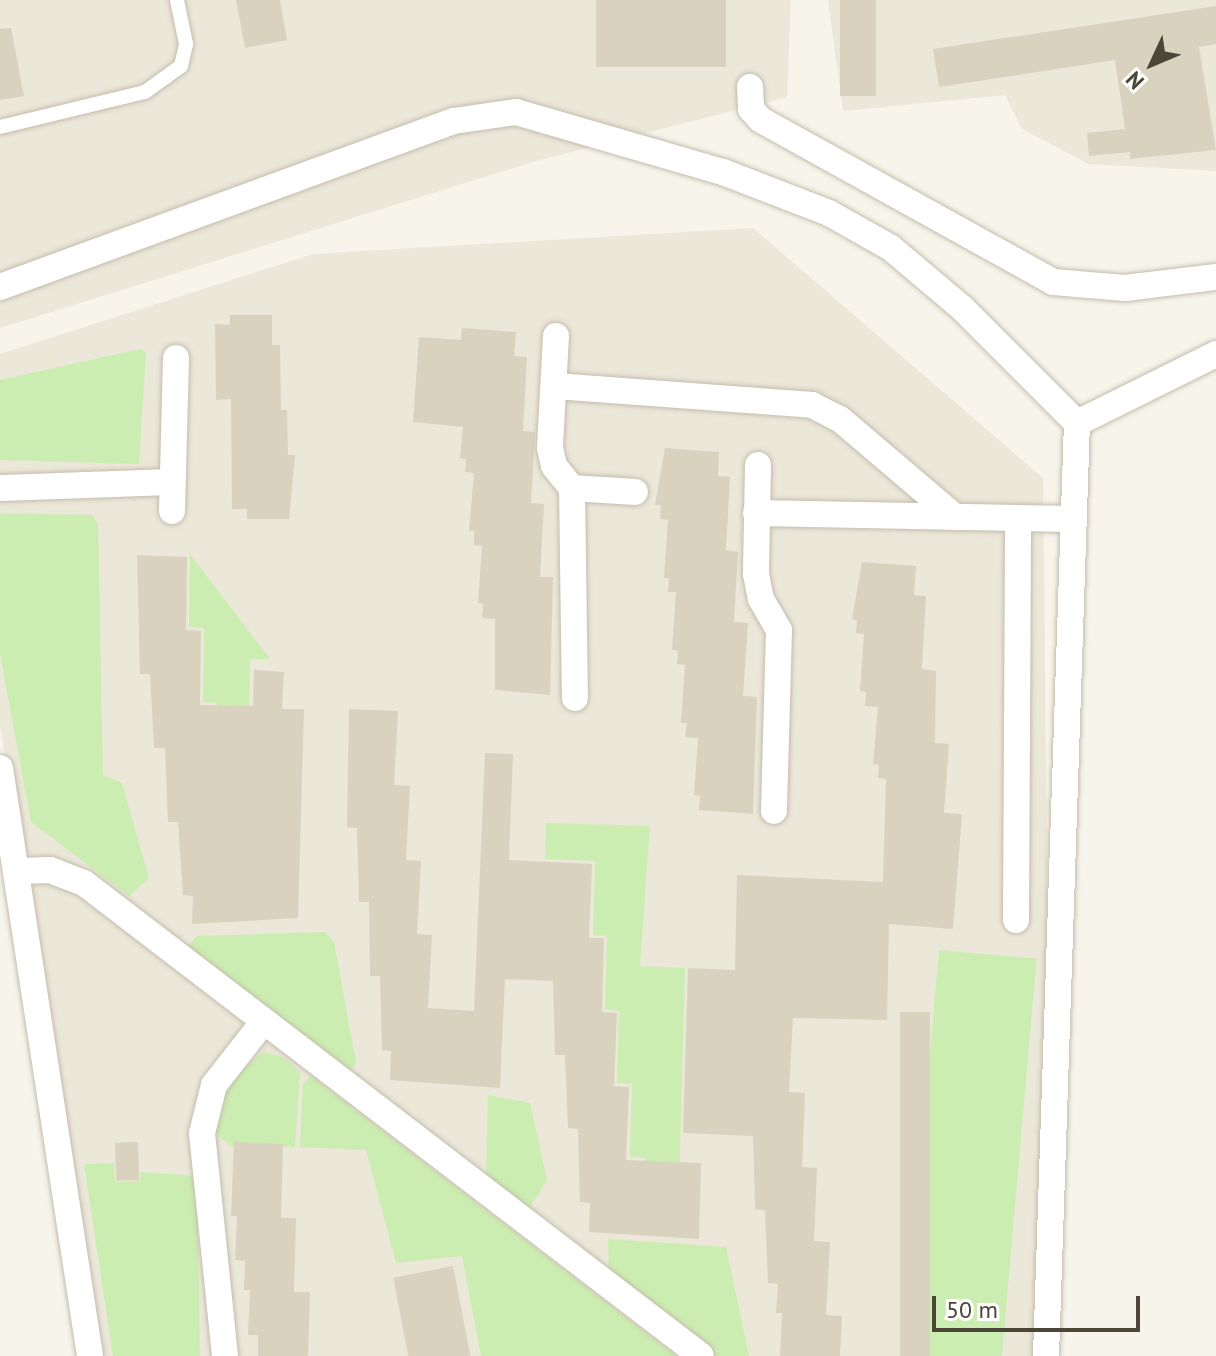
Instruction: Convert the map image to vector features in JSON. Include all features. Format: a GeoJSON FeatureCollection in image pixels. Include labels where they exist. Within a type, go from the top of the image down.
{"type":"FeatureCollection","features":[{"type":"Feature","properties":{"kind":"street"},"geometry":{"type":"LineString","coordinates":[[750,87],[751,109],[761,120],[1053,282],[1125,288],[1216,277]]}},
{"type":"Feature","properties":{"kind":"street"},"geometry":{"type":"LineString","coordinates":[[0,287],[454,121],[516,112],[723,172],[829,213],[915,268],[1077,423],[1071,519],[1046,1356]]}},
{"type":"Feature","properties":{"kind":"street"},"geometry":{"type":"LineString","coordinates":[[556,336],[550,448],[554,466],[572,488],[575,698]]}},
{"type":"Feature","properties":{"kind":"street"},"geometry":{"type":"LineString","coordinates":[[1077,423],[1216,354]]}},
{"type":"Feature","properties":{"kind":"street"},"geometry":{"type":"LineString","coordinates":[[172,511],[176,358]]}},
{"type":"Feature","properties":{"kind":"street"},"geometry":{"type":"LineString","coordinates":[[555,386],[812,405],[840,419],[955,517]]}},
{"type":"Feature","properties":{"kind":"street"},"geometry":{"type":"LineString","coordinates":[[758,465],[756,574],[761,599],[779,630],[774,811]]}},
{"type":"Feature","properties":{"kind":"street"},"geometry":{"type":"LineString","coordinates":[[0,488],[172,482]]}},
{"type":"Feature","properties":{"kind":"street"},"geometry":{"type":"LineString","coordinates":[[572,488],[635,492]]}},
{"type":"Feature","properties":{"kind":"street"},"geometry":{"type":"LineString","coordinates":[[756,513],[1071,519]]}},
{"type":"Feature","properties":{"kind":"street"},"geometry":{"type":"LineString","coordinates":[[1016,920],[1018,518]]}},
{"type":"Feature","properties":{"kind":"street"},"geometry":{"type":"LineString","coordinates":[[0,768],[20,871],[90,1356]]}},
{"type":"Feature","properties":{"kind":"street"},"geometry":{"type":"LineString","coordinates":[[20,871],[50,870],[84,883],[701,1356]]}},
{"type":"Feature","properties":{"kind":"street"},"geometry":{"type":"LineString","coordinates":[[225,1356],[202,1133],[214,1085],[264,1021]]}},
{"type":"Feature","properties":{"kind":"lane"},"geometry":{"type":"LineString","coordinates":[[0,127],[145,92],[181,66],[186,44],[177,0]]}},
{"type":"Feature","properties":{"kind":"shaded area"},"geometry":{"type":"Polygon","coordinates":[[[0,0],[791,0],[787,97],[536,161],[0,328],[0,0]]]}},
{"type":"Feature","properties":{"kind":"shaded area"},"geometry":{"type":"Polygon","coordinates":[[[828,0],[1216,0],[1216,171],[1089,164],[1022,129],[1005,95],[843,111],[828,0]]]}},
{"type":"Feature","properties":{"kind":"shaded area"},"geometry":{"type":"Polygon","coordinates":[[[753,228],[1043,478],[1048,937],[1038,1356],[103,1356],[0,725],[0,354],[313,254],[753,228]]]}},
{"type":"Feature","properties":{"kind":"green space"},"geometry":{"type":"Polygon","coordinates":[[[140,349],[146,353],[139,464],[0,460],[0,380],[140,349]]]}},
{"type":"Feature","properties":{"kind":"green space"},"geometry":{"type":"Polygon","coordinates":[[[0,513],[92,515],[98,524],[103,775],[122,783],[149,878],[129,896],[31,822],[0,654],[0,513]]]}},
{"type":"Feature","properties":{"kind":"green space"},"geometry":{"type":"Polygon","coordinates":[[[190,554],[270,659],[250,659],[246,849],[216,776],[217,703],[203,702],[204,628],[189,627],[190,554]]]}},
{"type":"Feature","properties":{"kind":"green space"},"geometry":{"type":"Polygon","coordinates":[[[546,823],[650,826],[640,966],[685,968],[678,1224],[643,1223],[645,1158],[630,1157],[632,1084],[617,1083],[619,1011],[605,1009],[607,936],[593,935],[595,861],[545,859],[546,823]]]}},
{"type":"Feature","properties":{"kind":"green space"},"geometry":{"type":"Polygon","coordinates":[[[325,932],[334,942],[356,1062],[352,1069],[343,1069],[187,947],[197,936],[325,932]]]}},
{"type":"Feature","properties":{"kind":"green space"},"geometry":{"type":"Polygon","coordinates":[[[939,950],[1037,959],[1002,1356],[904,1354],[939,950]]]}},
{"type":"Feature","properties":{"kind":"green space"},"geometry":{"type":"Polygon","coordinates":[[[263,1052],[283,1057],[300,1072],[295,1147],[231,1146],[215,1133],[219,1101],[231,1079],[263,1052]]]}},
{"type":"Feature","properties":{"kind":"green space"},"geometry":{"type":"Polygon","coordinates":[[[311,1076],[676,1356],[481,1356],[462,1256],[396,1263],[366,1150],[300,1147],[303,1084],[311,1076]]]}},
{"type":"Feature","properties":{"kind":"green space"},"geometry":{"type":"Polygon","coordinates":[[[488,1095],[530,1103],[547,1180],[527,1212],[486,1178],[488,1095]]]}},
{"type":"Feature","properties":{"kind":"green space"},"geometry":{"type":"Polygon","coordinates":[[[114,1163],[115,1182],[140,1181],[141,1172],[197,1176],[200,1356],[113,1356],[84,1164],[114,1163]]]}},
{"type":"Feature","properties":{"kind":"green space"},"geometry":{"type":"Polygon","coordinates":[[[608,1239],[726,1247],[749,1356],[711,1356],[609,1274],[608,1239]]]}},
{"type":"Feature","properties":{"kind":"building"},"geometry":{"type":"Polygon","coordinates":[[[236,0],[280,0],[287,40],[245,48],[236,0]]]}},
{"type":"Feature","properties":{"kind":"building"},"geometry":{"type":"Polygon","coordinates":[[[596,0],[726,0],[726,67],[596,67],[596,0]]]}},
{"type":"Feature","properties":{"kind":"building"},"geometry":{"type":"Polygon","coordinates":[[[840,0],[876,0],[876,96],[840,96],[840,0]]]}},
{"type":"Feature","properties":{"kind":"building"},"geometry":{"type":"Polygon","coordinates":[[[1216,6],[1216,44],[1199,47],[1216,150],[1130,159],[1130,152],[1089,156],[1087,133],[1125,129],[1115,60],[939,87],[933,49],[1216,6]]]}},
{"type":"Feature","properties":{"kind":"building"},"geometry":{"type":"Polygon","coordinates":[[[11,28],[24,96],[0,100],[0,29],[11,28]]]}},
{"type":"Feature","properties":{"kind":"building"},"geometry":{"type":"Polygon","coordinates":[[[230,315],[272,315],[272,345],[280,345],[281,410],[287,410],[288,455],[295,455],[289,519],[247,519],[247,509],[232,509],[231,399],[216,400],[215,324],[230,325],[230,315]]]}},
{"type":"Feature","properties":{"kind":"building"},"geometry":{"type":"Polygon","coordinates":[[[462,328],[516,332],[514,356],[527,357],[523,431],[535,432],[531,503],[544,504],[540,577],[553,577],[550,695],[495,690],[495,619],[482,618],[483,604],[478,603],[482,546],[474,545],[474,531],[469,531],[474,473],[465,472],[466,459],[460,458],[463,427],[413,422],[419,337],[461,340],[462,328]]]}},
{"type":"Feature","properties":{"kind":"building"},"geometry":{"type":"Polygon","coordinates":[[[665,448],[719,452],[718,476],[730,477],[726,550],[738,552],[734,622],[748,623],[743,696],[757,697],[753,814],[699,810],[700,796],[694,795],[698,738],[685,737],[687,723],[681,723],[685,665],[677,664],[678,651],[672,650],[676,592],[668,592],[669,578],[664,578],[668,520],[660,519],[661,505],[655,505],[665,448]]]}},
{"type":"Feature","properties":{"kind":"building"},"geometry":{"type":"Polygon","coordinates":[[[137,555],[187,557],[186,630],[201,631],[200,705],[253,706],[254,670],[284,672],[282,709],[304,709],[298,918],[192,924],[193,896],[183,895],[178,822],[168,822],[165,748],[154,748],[150,674],[140,674],[137,555]]]}},
{"type":"Feature","properties":{"kind":"building"},"geometry":{"type":"Polygon","coordinates":[[[862,562],[916,566],[914,595],[926,596],[922,669],[936,671],[935,743],[949,744],[944,813],[962,814],[953,929],[889,924],[887,1020],[793,1018],[789,1092],[805,1093],[802,1167],[817,1168],[814,1241],[830,1242],[826,1315],[842,1316],[840,1356],[780,1356],[782,1313],[776,1313],[778,1284],[768,1283],[765,1210],[755,1209],[753,1136],[683,1133],[688,968],[735,970],[737,875],[883,882],[886,779],[878,778],[879,765],[873,764],[878,707],[865,706],[866,692],[860,691],[864,634],[856,633],[857,620],[852,619],[862,562]]]}},
{"type":"Feature","properties":{"kind":"building"},"geometry":{"type":"Polygon","coordinates":[[[349,709],[398,711],[394,785],[410,786],[406,860],[421,861],[417,934],[432,935],[428,1008],[474,1011],[485,753],[513,754],[509,860],[592,864],[589,938],[604,938],[602,1012],[617,1013],[614,1086],[629,1087],[626,1160],[701,1163],[699,1239],[589,1232],[590,1203],[580,1202],[578,1129],[568,1128],[565,1055],[555,1055],[553,981],[505,979],[500,1088],[390,1080],[391,1051],[382,1050],[380,976],[370,976],[369,902],[359,902],[357,828],[347,827],[349,709]]]}},
{"type":"Feature","properties":{"kind":"building"},"geometry":{"type":"Polygon","coordinates":[[[900,1012],[930,1012],[930,1356],[900,1356],[900,1012]]]}},
{"type":"Feature","properties":{"kind":"building"},"geometry":{"type":"Polygon","coordinates":[[[138,1142],[139,1180],[116,1181],[115,1143],[138,1142]]]}},
{"type":"Feature","properties":{"kind":"building"},"geometry":{"type":"Polygon","coordinates":[[[234,1142],[283,1144],[281,1218],[296,1218],[294,1292],[310,1292],[308,1356],[258,1356],[258,1335],[248,1335],[250,1290],[244,1290],[245,1261],[235,1260],[237,1216],[231,1216],[234,1142]]]}},
{"type":"Feature","properties":{"kind":"building"},"geometry":{"type":"Polygon","coordinates":[[[453,1266],[470,1356],[408,1356],[393,1278],[453,1266]]]}}]}
